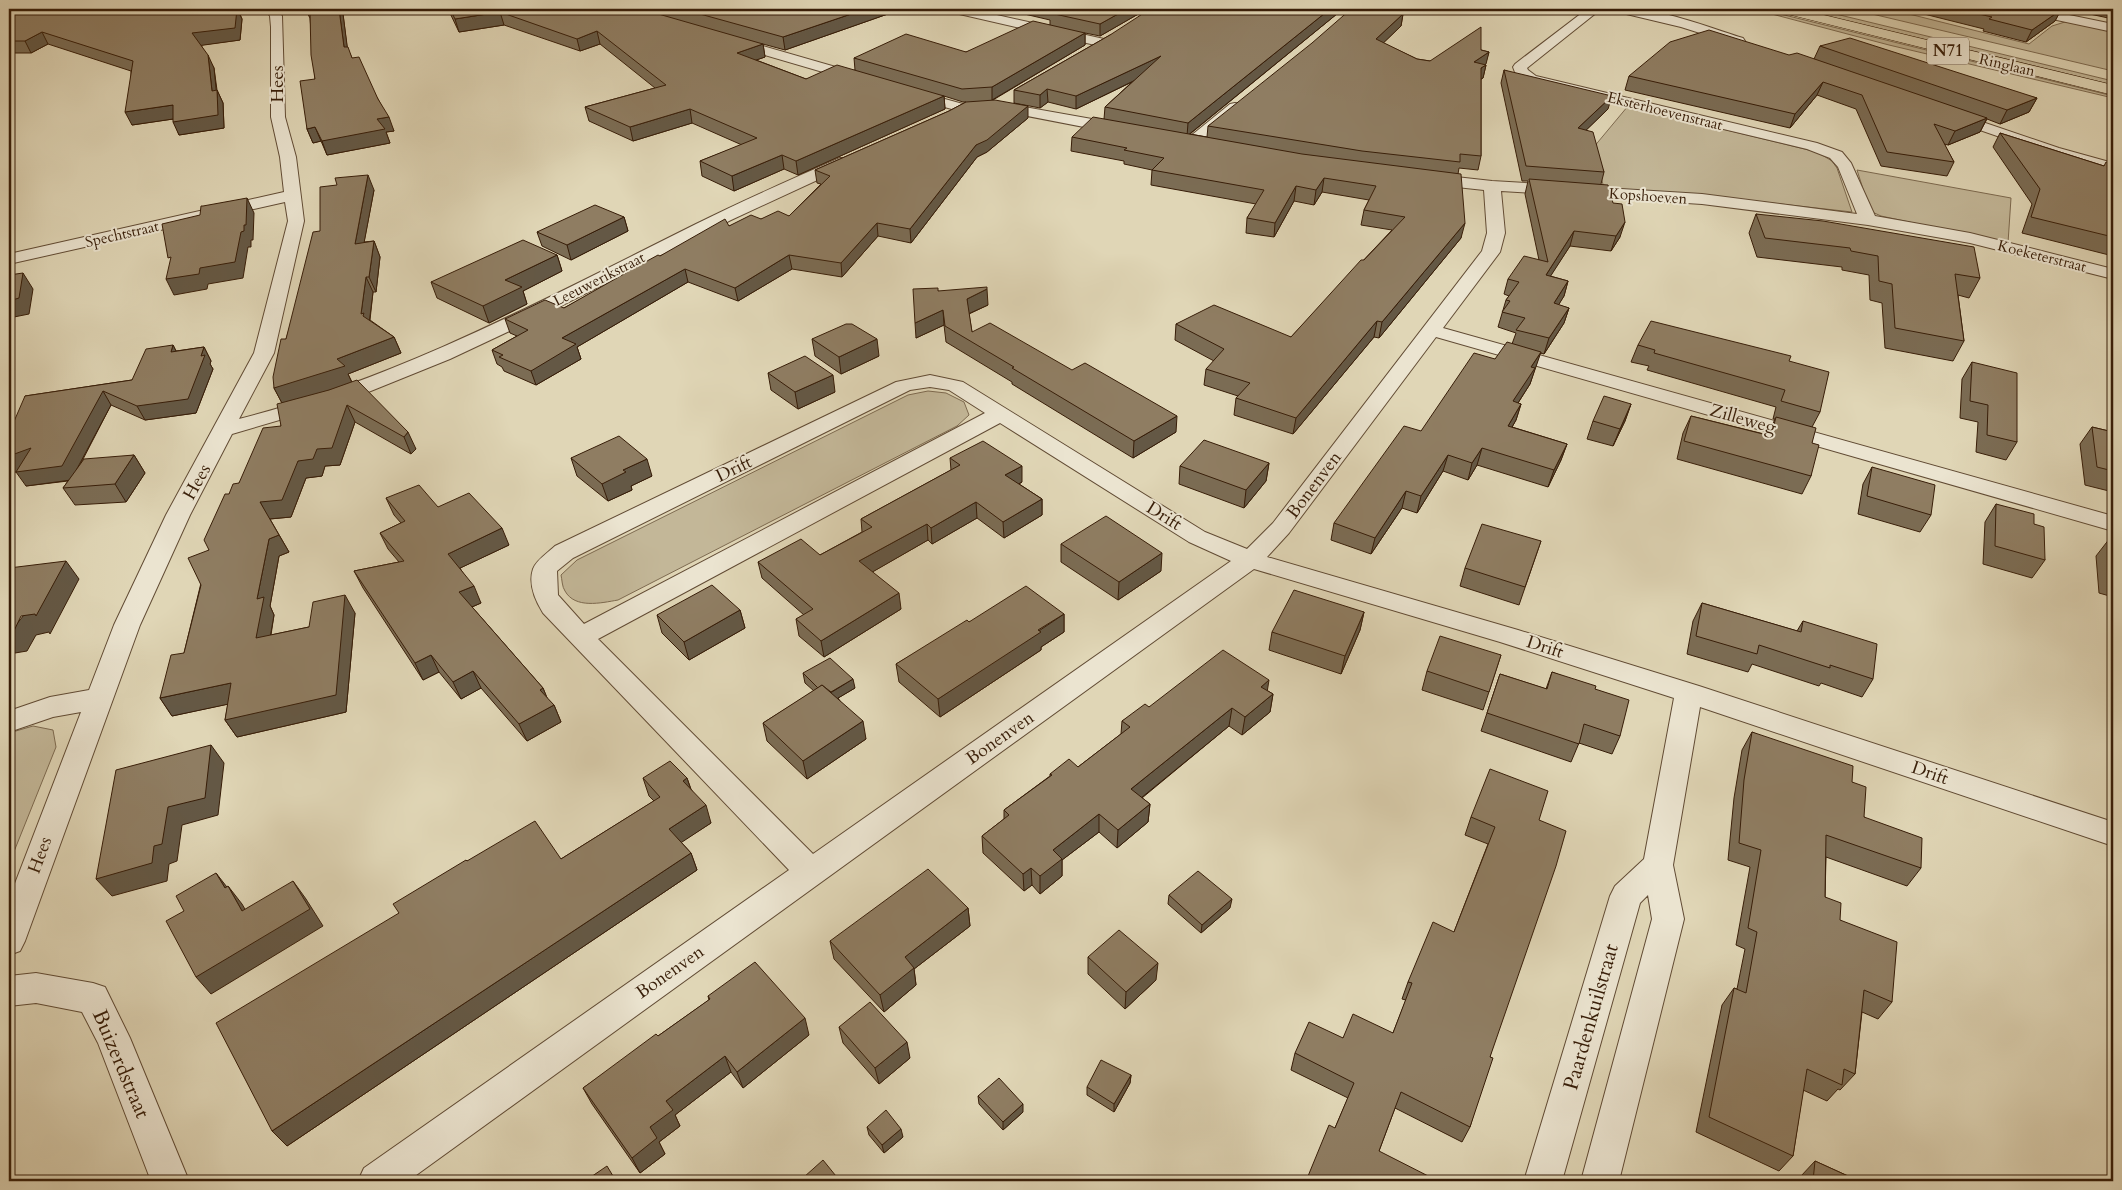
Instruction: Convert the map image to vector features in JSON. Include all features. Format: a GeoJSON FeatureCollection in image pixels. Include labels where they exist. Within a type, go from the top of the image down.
{"type":"FeatureCollection","features":[{"type":"Feature","properties":{"kind":"highway","name":"Ringlaan"},"geometry":{"type":"LineString","coordinates":[[1784,9],[2113,90]]}},
{"type":"Feature","properties":{"kind":"highway","name":"Ringlaan"},"geometry":{"type":"LineString","coordinates":[[1827,9],[2113,77]]}},
{"type":"Feature","properties":{"kind":"street","name":"Hees"},"geometry":{"type":"LineString","coordinates":[[9,941],[127,625],[178,515],[226,429],[264,353],[296,221],[288,157],[278,117],[277,27],[276,16],[271,9]]}},
{"type":"Feature","properties":{"kind":"street"},"geometry":{"type":"LineString","coordinates":[[955,9],[1104,43]]}},
{"type":"Feature","properties":{"kind":"street","name":"Eksterhoevenstraat"},"geometry":{"type":"LineString","coordinates":[[1596,9],[1520,67],[1521,72],[1532,79],[1812,146],[1836,155],[1845,166],[1868,220]]}},
{"type":"Feature","properties":{"kind":"street"},"geometry":{"type":"LineString","coordinates":[[1622,9],[1685,24],[1751,45]]}},
{"type":"Feature","properties":{"kind":"street"},"geometry":{"type":"LineString","coordinates":[[2024,9],[2113,28]]}},
{"type":"Feature","properties":{"kind":"street"},"geometry":{"type":"LineString","coordinates":[[1085,55],[1116,35]]}},
{"type":"Feature","properties":{"kind":"street"},"geometry":{"type":"LineString","coordinates":[[721,38],[878,84]]}},
{"type":"Feature","properties":{"kind":"street"},"geometry":{"type":"LineString","coordinates":[[896,89],[964,108],[996,106],[1133,131]]}},
{"type":"Feature","properties":{"kind":"street"},"geometry":{"type":"LineString","coordinates":[[996,106],[1013,95]]}},
{"type":"Feature","properties":{"kind":"street"},"geometry":{"type":"LineString","coordinates":[[1192,142],[1246,99]]}},
{"type":"Feature","properties":{"kind":"street"},"geometry":{"type":"LineString","coordinates":[[944,119],[964,108]]}},
{"type":"Feature","properties":{"kind":"street"},"geometry":{"type":"LineString","coordinates":[[1941,112],[2113,168]]}},
{"type":"Feature","properties":{"kind":"street"},"geometry":{"type":"LineString","coordinates":[[1176,139],[1210,146]]}},
{"type":"Feature","properties":{"kind":"street","name":"Leeuwerikstraat"},"geometry":{"type":"LineString","coordinates":[[226,429],[309,407],[361,389],[426,362],[479,339],[732,212],[861,155]]}},
{"type":"Feature","properties":{"kind":"street","name":"Kopshoeven"},"geometry":{"type":"LineString","coordinates":[[1416,178],[1492,186],[1702,200],[1868,220],[1970,238]]}},
{"type":"Feature","properties":{"kind":"street","name":"Bonenven"},"geometry":{"type":"LineString","coordinates":[[377,1181],[1250,560],[1281,528],[1491,252],[1496,233],[1492,186]]}},
{"type":"Feature","properties":{"kind":"street","name":"Spechtstraat"},"geometry":{"type":"LineString","coordinates":[[9,259],[294,195]]}},
{"type":"Feature","properties":{"kind":"street","name":"Koeketerstraat"},"geometry":{"type":"LineString","coordinates":[[1970,238],[2113,274]]}},
{"type":"Feature","properties":{"kind":"street","name":"Zilleweg"},"geometry":{"type":"LineString","coordinates":[[1431,330],[2113,524]]}},
{"type":"Feature","properties":{"kind":"street","name":"Drift"},"geometry":{"type":"LineString","coordinates":[[810,872],[552,607],[546,595],[545,569],[564,552],[903,386],[924,380],[939,380],[956,386],[1197,537],[1250,560],[1509,636],[1689,693],[2113,834]]}},
{"type":"Feature","properties":{"kind":"street"},"geometry":{"type":"LineString","coordinates":[[582,636],[1000,414]]}},
{"type":"Feature","properties":{"kind":"street"},"geometry":{"type":"LineString","coordinates":[[1600,1181],[1668,919],[1658,865],[1689,693]]}},
{"type":"Feature","properties":{"kind":"street"},"geometry":{"type":"LineString","coordinates":[[9,722],[50,707],[98,699]]}},
{"type":"Feature","properties":{"kind":"street","name":"Paardenkuilstraat"},"geometry":{"type":"LineString","coordinates":[[1543,1181],[1626,896],[1658,865]]}},
{"type":"Feature","properties":{"kind":"street","name":"Buizerdstraat"},"geometry":{"type":"LineString","coordinates":[[9,991],[36,988],[93,998],[113,1038],[170,1181]]}},
{"type":"Feature","properties":{"kind":"shaded area"},"geometry":{"type":"Polygon","coordinates":[[[1753,9],[1760,9],[2113,96],[2113,98],[1889,45],[1753,9]]]}},
{"type":"Feature","properties":{"kind":"shaded area"},"geometry":{"type":"Polygon","coordinates":[[[1798,9],[1815,9],[2113,81],[2113,85],[1798,9]]]}},
{"type":"Feature","properties":{"kind":"shaded area"},"geometry":{"type":"Polygon","coordinates":[[[1851,9],[1889,9],[2029,44],[2052,26],[2068,21],[2113,31],[2113,71],[1851,9]]]}},
{"type":"Feature","properties":{"kind":"shaded area"},"geometry":{"type":"Polygon","coordinates":[[[1628,106],[1817,152],[1832,161],[1837,168],[1852,212],[1692,194],[1604,188],[1593,148],[1628,106]]]}},
{"type":"Feature","properties":{"kind":"shaded area"},"geometry":{"type":"Polygon","coordinates":[[[1857,170],[2011,198],[2008,243],[1881,216],[1870,211],[1857,170]]]}},
{"type":"Feature","properties":{"kind":"shaded area"},"geometry":{"type":"Polygon","coordinates":[[[928,391],[946,393],[964,402],[969,415],[957,426],[618,600],[582,603],[569,597],[564,589],[561,575],[577,560],[908,395],[928,391]]]}},
{"type":"Feature","properties":{"kind":"shaded area"},"geometry":{"type":"Polygon","coordinates":[[[33,726],[53,730],[56,747],[9,864],[9,733],[33,726]]]}},
{"type":"Feature","properties":{"kind":"building"},"geometry":{"type":"Polygon","coordinates":[[[35,9],[237,9],[235,28],[192,33],[208,55],[212,91],[217,90],[218,115],[173,122],[173,105],[125,112],[133,61],[42,32],[25,41],[9,41],[9,17],[13,16],[9,13],[35,9]]]}},
{"type":"Feature","properties":{"kind":"building"},"geometry":{"type":"Polygon","coordinates":[[[308,9],[339,9],[344,47],[348,47],[352,58],[359,57],[378,99],[389,117],[377,119],[385,129],[322,141],[315,127],[307,129],[300,81],[315,79],[311,55],[310,13],[308,9]]]}},
{"type":"Feature","properties":{"kind":"building"},"geometry":{"type":"Polygon","coordinates":[[[450,9],[641,9],[763,44],[737,53],[806,79],[837,65],[944,96],[796,161],[782,155],[732,176],[700,161],[757,138],[690,109],[630,127],[585,107],[666,85],[597,31],[577,39],[500,12],[455,19],[450,9]]]}},
{"type":"Feature","properties":{"kind":"building"},"geometry":{"type":"Polygon","coordinates":[[[682,9],[866,9],[783,37],[682,9]]]}},
{"type":"Feature","properties":{"kind":"building"},"geometry":{"type":"Polygon","coordinates":[[[1052,9],[1127,9],[1100,24],[1050,13],[1057,10],[1052,9]]]}},
{"type":"Feature","properties":{"kind":"building"},"geometry":{"type":"Polygon","coordinates":[[[1150,9],[1330,9],[1188,123],[1105,107],[1161,56],[1076,96],[1047,89],[1040,95],[1014,90],[1110,35],[1150,9]]]}},
{"type":"Feature","properties":{"kind":"building"},"geometry":{"type":"Polygon","coordinates":[[[1351,9],[1382,9],[1403,14],[1376,39],[1417,59],[1430,61],[1481,27],[1481,50],[1489,52],[1474,62],[1486,65],[1481,68],[1481,156],[1460,154],[1460,162],[1362,151],[1208,126],[1312,43],[1351,9]]]}},
{"type":"Feature","properties":{"kind":"building"},"geometry":{"type":"Polygon","coordinates":[[[1957,9],[2061,10],[2032,30],[1989,19],[1992,17],[1957,9]]]}},
{"type":"Feature","properties":{"kind":"building"},"geometry":{"type":"Polygon","coordinates":[[[1033,21],[1085,33],[992,87],[962,89],[854,58],[906,34],[966,52],[1033,21]]]}},
{"type":"Feature","properties":{"kind":"building"},"geometry":{"type":"Polygon","coordinates":[[[1709,30],[1789,55],[1797,53],[1987,118],[1955,131],[1934,124],[1954,162],[1887,152],[1862,95],[1823,82],[1795,114],[1629,76],[1670,42],[1709,30]]]}},
{"type":"Feature","properties":{"kind":"building"},"geometry":{"type":"Polygon","coordinates":[[[1850,38],[2037,98],[2007,110],[1820,46],[1850,38]]]}},
{"type":"Feature","properties":{"kind":"building"},"geometry":{"type":"Polygon","coordinates":[[[1504,70],[1612,96],[1578,128],[1593,132],[1604,172],[1526,166],[1504,70]]]}},
{"type":"Feature","properties":{"kind":"building"},"geometry":{"type":"Polygon","coordinates":[[[995,100],[1028,106],[987,140],[976,145],[910,229],[877,223],[841,263],[789,255],[735,288],[685,269],[562,338],[576,344],[531,371],[499,357],[503,355],[492,350],[528,330],[505,319],[545,300],[564,308],[725,219],[729,226],[751,215],[761,219],[778,211],[789,216],[830,176],[815,170],[966,102],[995,100]]]}},
{"type":"Feature","properties":{"kind":"building"},"geometry":{"type":"Polygon","coordinates":[[[1093,117],[1302,154],[1461,174],[1465,223],[1382,322],[1377,321],[1296,418],[1236,398],[1250,383],[1206,369],[1224,349],[1176,324],[1214,305],[1291,337],[1361,260],[1364,260],[1405,217],[1364,210],[1376,186],[1324,178],[1316,190],[1296,186],[1275,223],[1247,218],[1264,190],[1152,170],[1164,158],[1124,150],[1127,148],[1072,137],[1093,117]]]}},
{"type":"Feature","properties":{"kind":"building"},"geometry":{"type":"Polygon","coordinates":[[[2000,133],[2104,166],[2106,162],[2113,164],[2113,237],[2031,217],[2040,189],[2000,133]]]}},
{"type":"Feature","properties":{"kind":"building"},"geometry":{"type":"Polygon","coordinates":[[[368,175],[355,244],[374,241],[369,277],[366,277],[361,314],[364,313],[363,316],[394,337],[337,359],[345,366],[274,388],[273,377],[281,339],[286,339],[313,232],[320,231],[320,187],[337,185],[335,178],[368,175]]]}},
{"type":"Feature","properties":{"kind":"building"},"geometry":{"type":"Polygon","coordinates":[[[1529,179],[1608,185],[1613,203],[1622,204],[1625,222],[1616,236],[1574,231],[1546,275],[1568,281],[1554,303],[1569,308],[1549,338],[1516,330],[1525,318],[1502,312],[1510,301],[1506,300],[1519,282],[1508,279],[1524,256],[1548,262],[1529,179]]]}},
{"type":"Feature","properties":{"kind":"building"},"geometry":{"type":"Polygon","coordinates":[[[247,198],[246,225],[244,225],[244,231],[241,232],[235,262],[200,268],[199,274],[166,279],[171,257],[168,258],[162,224],[200,215],[201,206],[247,198]]]}},
{"type":"Feature","properties":{"kind":"building"},"geometry":{"type":"Polygon","coordinates":[[[595,205],[624,217],[567,245],[537,232],[595,205]]]}},
{"type":"Feature","properties":{"kind":"building"},"geometry":{"type":"Polygon","coordinates":[[[1756,214],[1823,221],[1974,247],[1980,278],[1955,274],[1964,341],[1895,328],[1892,284],[1879,281],[1878,256],[1851,251],[1850,248],[1765,238],[1756,214]]]}},
{"type":"Feature","properties":{"kind":"building"},"geometry":{"type":"Polygon","coordinates":[[[523,240],[557,255],[505,280],[522,287],[483,306],[431,282],[523,240]]]}},
{"type":"Feature","properties":{"kind":"building"},"geometry":{"type":"Polygon","coordinates":[[[23,273],[19,298],[9,301],[9,275],[23,273]]]}},
{"type":"Feature","properties":{"kind":"building"},"geometry":{"type":"Polygon","coordinates":[[[987,287],[987,289],[967,299],[972,332],[990,323],[1072,370],[1085,363],[1177,416],[1134,441],[945,326],[943,310],[915,323],[913,289],[938,288],[938,291],[987,287]]]}},
{"type":"Feature","properties":{"kind":"building"},"geometry":{"type":"Polygon","coordinates":[[[1651,321],[1791,356],[1789,361],[1829,372],[1820,412],[1781,401],[1785,390],[1654,353],[1655,350],[1638,345],[1651,321]]]}},
{"type":"Feature","properties":{"kind":"building"},"geometry":{"type":"Polygon","coordinates":[[[846,324],[852,324],[877,339],[839,357],[812,339],[846,324]]]}},
{"type":"Feature","properties":{"kind":"building"},"geometry":{"type":"Polygon","coordinates":[[[1507,342],[1541,352],[1531,367],[1535,368],[1513,401],[1521,404],[1508,426],[1567,444],[1554,470],[1482,448],[1472,463],[1448,455],[1421,496],[1406,491],[1375,538],[1334,523],[1404,426],[1421,431],[1474,353],[1495,359],[1507,342]]]}},
{"type":"Feature","properties":{"kind":"building"},"geometry":{"type":"Polygon","coordinates":[[[173,345],[171,352],[204,347],[201,356],[205,355],[188,399],[137,406],[103,391],[62,466],[16,472],[31,448],[9,456],[9,433],[25,396],[132,380],[146,349],[173,345]]]}},
{"type":"Feature","properties":{"kind":"building"},"geometry":{"type":"Polygon","coordinates":[[[805,356],[833,375],[795,392],[768,373],[805,356]]]}},
{"type":"Feature","properties":{"kind":"building"},"geometry":{"type":"Polygon","coordinates":[[[1972,362],[2017,373],[2017,442],[1987,435],[1988,405],[1970,401],[1972,362]]]}},
{"type":"Feature","properties":{"kind":"building"},"geometry":{"type":"Polygon","coordinates":[[[357,380],[408,432],[404,437],[347,405],[332,448],[317,449],[313,459],[298,461],[282,500],[260,502],[279,535],[269,539],[257,599],[264,597],[256,638],[309,627],[313,602],[345,595],[336,695],[225,720],[231,683],[160,698],[171,655],[184,653],[201,585],[188,558],[209,550],[204,540],[225,494],[229,494],[233,484],[239,483],[263,428],[281,426],[277,404],[329,390],[357,380]]]}},
{"type":"Feature","properties":{"kind":"building"},"geometry":{"type":"Polygon","coordinates":[[[1604,396],[1631,404],[1620,429],[1593,421],[1604,396]]]}},
{"type":"Feature","properties":{"kind":"building"},"geometry":{"type":"Polygon","coordinates":[[[1691,416],[1771,436],[1776,417],[1816,428],[1812,443],[1819,445],[1811,476],[1684,441],[1691,416]]]}},
{"type":"Feature","properties":{"kind":"building"},"geometry":{"type":"Polygon","coordinates":[[[2092,427],[2113,432],[2113,471],[2097,467],[2092,427]]]}},
{"type":"Feature","properties":{"kind":"building"},"geometry":{"type":"Polygon","coordinates":[[[619,436],[647,459],[623,470],[626,472],[602,484],[571,458],[619,436]]]}},
{"type":"Feature","properties":{"kind":"building"},"geometry":{"type":"Polygon","coordinates":[[[1204,440],[1269,463],[1246,490],[1180,466],[1204,440]]]}},
{"type":"Feature","properties":{"kind":"building"},"geometry":{"type":"Polygon","coordinates":[[[983,441],[1022,466],[1005,475],[1042,499],[1003,522],[976,502],[931,528],[927,524],[859,561],[899,593],[821,641],[796,619],[813,609],[758,562],[801,539],[820,555],[872,527],[861,519],[960,465],[950,458],[983,441]]]}},
{"type":"Feature","properties":{"kind":"building"},"geometry":{"type":"Polygon","coordinates":[[[134,455],[115,484],[63,488],[84,459],[134,455]]]}},
{"type":"Feature","properties":{"kind":"building"},"geometry":{"type":"Polygon","coordinates":[[[1872,467],[1935,485],[1931,515],[1867,496],[1872,467]]]}},
{"type":"Feature","properties":{"kind":"building"},"geometry":{"type":"Polygon","coordinates":[[[419,485],[438,507],[469,493],[502,528],[448,554],[474,586],[459,592],[543,688],[540,690],[554,705],[519,724],[473,671],[453,682],[431,655],[415,663],[354,571],[404,561],[380,533],[405,521],[386,498],[419,485]]]}},
{"type":"Feature","properties":{"kind":"building"},"geometry":{"type":"Polygon","coordinates":[[[1996,504],[2034,514],[2034,524],[2044,527],[2045,560],[1995,546],[1996,504]]]}},
{"type":"Feature","properties":{"kind":"building"},"geometry":{"type":"Polygon","coordinates":[[[1106,516],[1162,553],[1119,582],[1061,544],[1106,516]]]}},
{"type":"Feature","properties":{"kind":"building"},"geometry":{"type":"Polygon","coordinates":[[[1482,524],[1541,541],[1525,587],[1465,568],[1482,524]]]}},
{"type":"Feature","properties":{"kind":"building"},"geometry":{"type":"Polygon","coordinates":[[[2110,538],[2113,539],[2113,575],[2110,538]]]}},
{"type":"Feature","properties":{"kind":"building"},"geometry":{"type":"Polygon","coordinates":[[[66,561],[36,616],[35,614],[21,616],[13,633],[9,634],[9,568],[66,561]]]}},
{"type":"Feature","properties":{"kind":"building"},"geometry":{"type":"Polygon","coordinates":[[[712,585],[740,610],[684,642],[657,615],[712,585]]]}},
{"type":"Feature","properties":{"kind":"building"},"geometry":{"type":"Polygon","coordinates":[[[1026,586],[1064,614],[1038,630],[1041,632],[938,699],[896,664],[967,620],[969,622],[1026,586]]]}},
{"type":"Feature","properties":{"kind":"building"},"geometry":{"type":"Polygon","coordinates":[[[1294,590],[1364,612],[1345,656],[1272,632],[1294,590]]]}},
{"type":"Feature","properties":{"kind":"building"},"geometry":{"type":"Polygon","coordinates":[[[1702,603],[1801,632],[1803,621],[1877,644],[1873,679],[1830,665],[1830,668],[1759,645],[1757,654],[1696,636],[1702,603]]]}},
{"type":"Feature","properties":{"kind":"building"},"geometry":{"type":"Polygon","coordinates":[[[1440,636],[1501,655],[1489,692],[1427,671],[1440,636]]]}},
{"type":"Feature","properties":{"kind":"building"},"geometry":{"type":"Polygon","coordinates":[[[1223,650],[1269,680],[1261,687],[1273,694],[1245,717],[1232,708],[1131,789],[1150,804],[1118,830],[1099,814],[1053,850],[1062,859],[1040,876],[1031,868],[1023,874],[982,836],[1009,815],[1004,810],[1052,775],[1050,774],[1069,759],[1078,767],[1130,727],[1122,721],[1145,704],[1149,707],[1223,650]]]}},
{"type":"Feature","properties":{"kind":"building"},"geometry":{"type":"Polygon","coordinates":[[[830,658],[853,679],[831,692],[822,685],[818,688],[803,673],[830,658]]]}},
{"type":"Feature","properties":{"kind":"building"},"geometry":{"type":"Polygon","coordinates":[[[1552,672],[1596,686],[1595,689],[1629,700],[1620,736],[1584,724],[1579,744],[1487,713],[1500,674],[1547,689],[1552,672]]]}},
{"type":"Feature","properties":{"kind":"building"},"geometry":{"type":"Polygon","coordinates":[[[822,685],[863,721],[803,761],[763,723],[822,685]]]}},
{"type":"Feature","properties":{"kind":"building"},"geometry":{"type":"Polygon","coordinates":[[[1752,732],[1853,766],[1852,782],[1866,787],[1864,817],[1922,838],[1921,868],[1826,835],[1825,897],[1841,903],[1840,920],[1897,942],[1892,1002],[1864,990],[1855,1074],[1844,1069],[1842,1085],[1807,1069],[1793,1156],[1709,1117],[1734,988],[1746,993],[1757,932],[1748,928],[1761,850],[1739,843],[1744,780],[1752,732]]]}},
{"type":"Feature","properties":{"kind":"building"},"geometry":{"type":"Polygon","coordinates":[[[211,745],[205,798],[168,807],[162,844],[154,846],[152,863],[96,879],[116,770],[211,745]]]}},
{"type":"Feature","properties":{"kind":"building"},"geometry":{"type":"Polygon","coordinates":[[[670,761],[687,778],[683,781],[706,805],[669,829],[691,853],[272,1131],[216,1023],[399,913],[393,904],[535,821],[561,859],[660,797],[643,778],[670,761]]]}},
{"type":"Feature","properties":{"kind":"building"},"geometry":{"type":"Polygon","coordinates":[[[1490,769],[1548,791],[1539,820],[1566,831],[1556,866],[1490,1057],[1493,1058],[1470,1127],[1401,1092],[1379,1151],[1438,1181],[1306,1181],[1329,1125],[1335,1128],[1354,1083],[1295,1053],[1309,1022],[1343,1038],[1353,1014],[1393,1033],[1412,983],[1408,982],[1433,922],[1454,932],[1495,827],[1471,817],[1490,769]]]}},
{"type":"Feature","properties":{"kind":"building"},"geometry":{"type":"Polygon","coordinates":[[[928,869],[968,908],[905,957],[914,968],[880,995],[830,941],[928,869]]]}},
{"type":"Feature","properties":{"kind":"building"},"geometry":{"type":"Polygon","coordinates":[[[1198,871],[1232,899],[1202,925],[1169,895],[1198,871]]]}},
{"type":"Feature","properties":{"kind":"building"},"geometry":{"type":"Polygon","coordinates":[[[216,873],[225,888],[228,886],[242,911],[293,881],[310,909],[196,977],[166,921],[184,911],[176,896],[216,873]]]}},
{"type":"Feature","properties":{"kind":"building"},"geometry":{"type":"Polygon","coordinates":[[[1119,930],[1158,963],[1126,992],[1088,957],[1119,930]]]}},
{"type":"Feature","properties":{"kind":"building"},"geometry":{"type":"Polygon","coordinates":[[[755,962],[805,1018],[737,1072],[725,1056],[666,1101],[673,1110],[650,1127],[657,1138],[632,1158],[583,1088],[656,1034],[658,1036],[710,999],[708,996],[755,962]]]}},
{"type":"Feature","properties":{"kind":"building"},"geometry":{"type":"Polygon","coordinates":[[[870,1002],[907,1042],[875,1068],[839,1027],[870,1002]]]}},
{"type":"Feature","properties":{"kind":"building"},"geometry":{"type":"Polygon","coordinates":[[[1101,1060],[1131,1075],[1114,1104],[1087,1087],[1101,1060]]]}},
{"type":"Feature","properties":{"kind":"building"},"geometry":{"type":"Polygon","coordinates":[[[999,1078],[1023,1104],[1003,1122],[978,1096],[999,1078]]]}},
{"type":"Feature","properties":{"kind":"building"},"geometry":{"type":"Polygon","coordinates":[[[886,1110],[901,1129],[882,1145],[867,1127],[886,1110]]]}},
{"type":"Feature","properties":{"kind":"building"},"geometry":{"type":"Polygon","coordinates":[[[823,1160],[840,1181],[808,1181],[804,1177],[823,1160]]]}},
{"type":"Feature","properties":{"kind":"building"},"geometry":{"type":"Polygon","coordinates":[[[1815,1161],[1859,1181],[1813,1181],[1815,1161]]]}},
{"type":"Feature","properties":{"kind":"building"},"geometry":{"type":"Polygon","coordinates":[[[607,1166],[616,1181],[585,1181],[607,1166]]]}}]}
